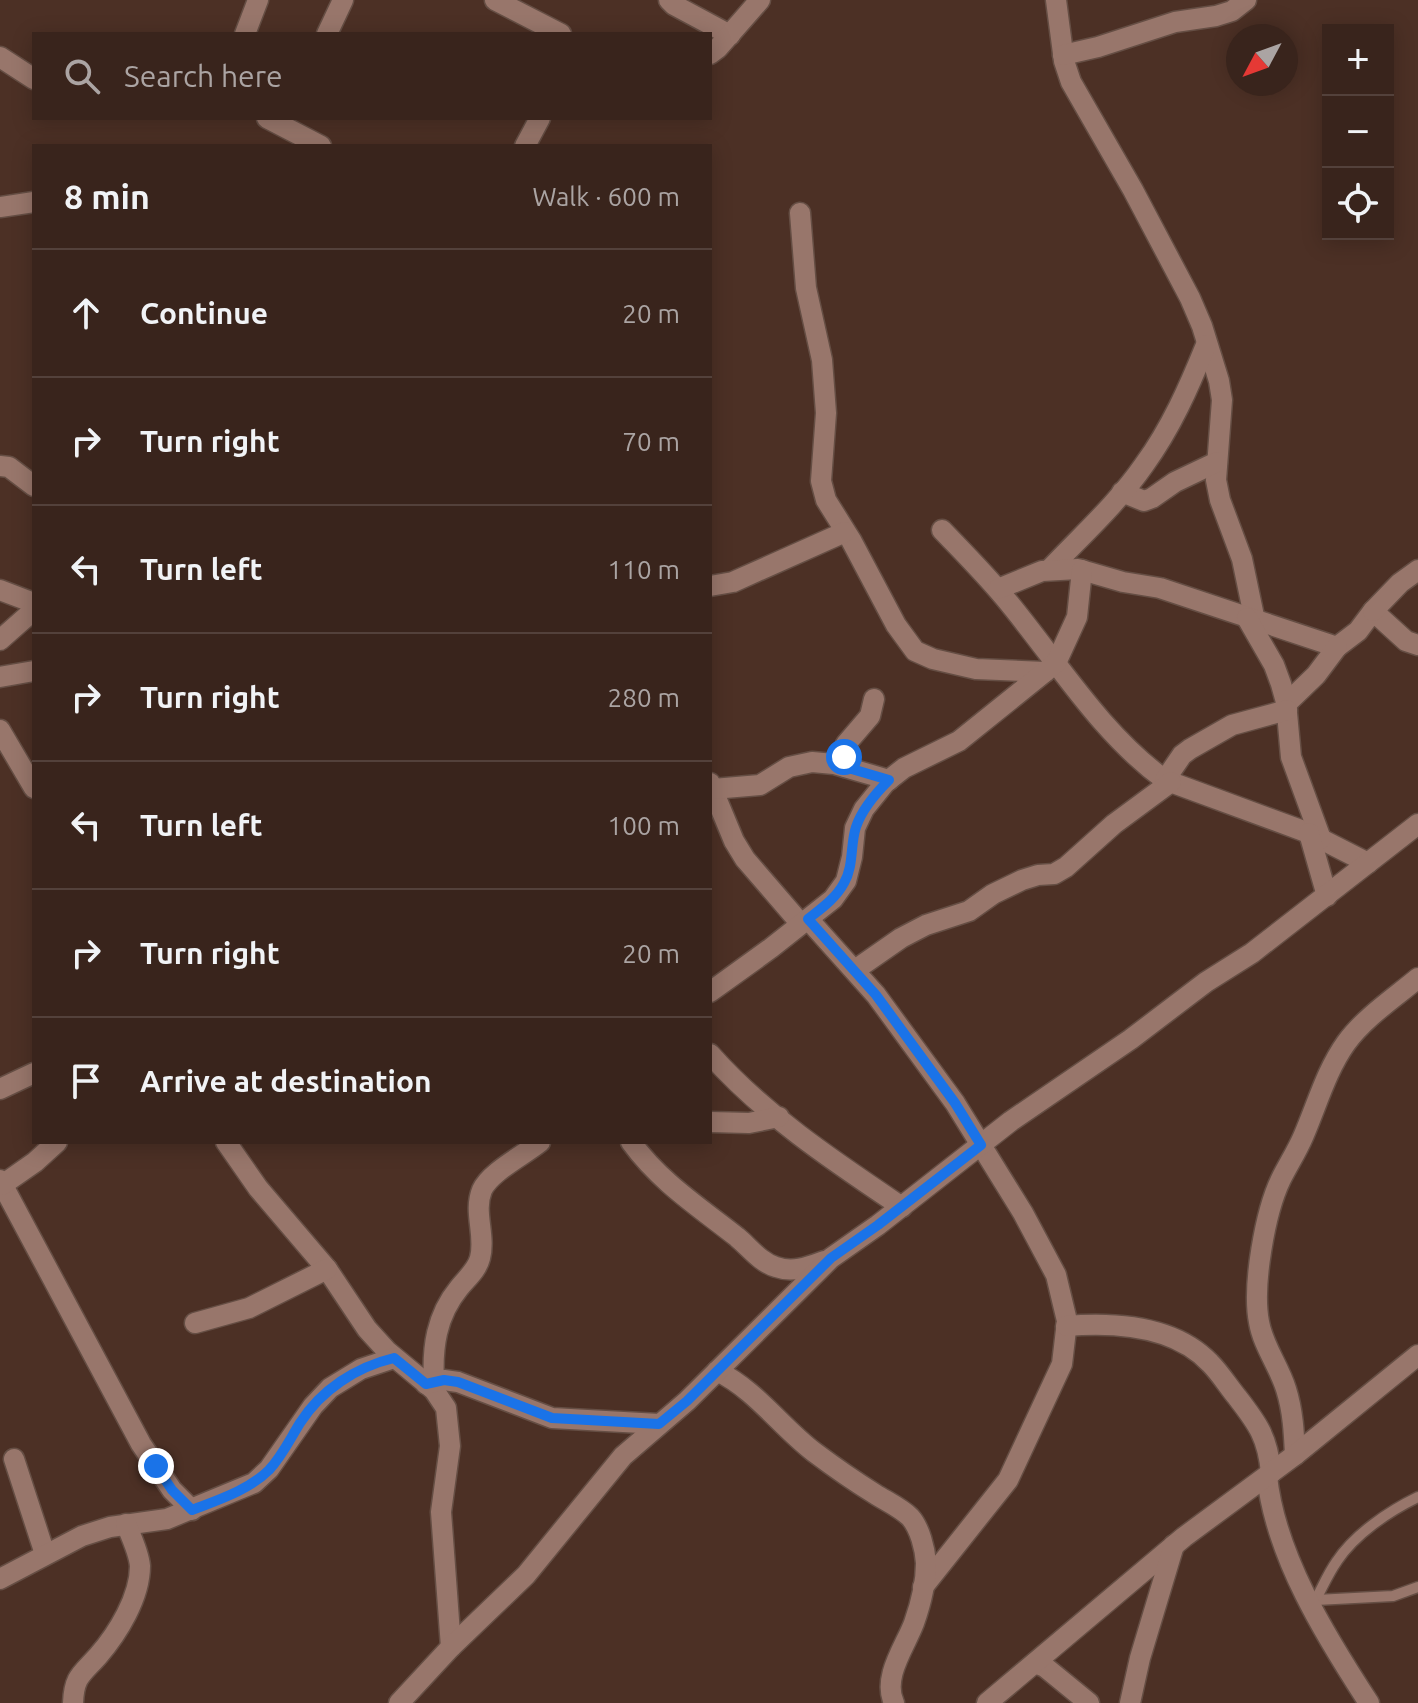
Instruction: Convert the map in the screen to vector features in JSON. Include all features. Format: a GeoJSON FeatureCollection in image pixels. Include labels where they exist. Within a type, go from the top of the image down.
{"type":"FeatureCollection","features":[{"type":"Feature","properties":{"kind":"street"},"geometry":{"type":"LineString","coordinates":[[246,32],[258,0]]}},
{"type":"Feature","properties":{"kind":"street"},"geometry":{"type":"LineString","coordinates":[[328,32],[343,0]]}},
{"type":"Feature","properties":{"kind":"street"},"geometry":{"type":"LineString","coordinates":[[495,0],[557,32]]}},
{"type":"Feature","properties":{"kind":"street"},"geometry":{"type":"LineString","coordinates":[[669,0],[730,35]]}},
{"type":"Feature","properties":{"kind":"street"},"geometry":{"type":"LineString","coordinates":[[712,52],[760,0]]}},
{"type":"Feature","properties":{"kind":"street"},"geometry":{"type":"LineString","coordinates":[[1056,0],[1063,55],[1071,82],[1190,298],[1219,381],[1222,400],[1216,480],[1220,500],[1242,559],[1251,619],[1274,665],[1287,707],[1291,757],[1315,836],[1327,896]]}},
{"type":"Feature","properties":{"kind":"street"},"geometry":{"type":"LineString","coordinates":[[1063,55],[1175,22],[1216,16],[1232,11],[1246,0]]}},
{"type":"Feature","properties":{"kind":"street"},"geometry":{"type":"LineString","coordinates":[[0,57],[32,78]]}},
{"type":"Feature","properties":{"kind":"street"},"geometry":{"type":"LineString","coordinates":[[526,144],[539,120]]}},
{"type":"Feature","properties":{"kind":"street"},"geometry":{"type":"LineString","coordinates":[[280,121],[318,144]]}},
{"type":"Feature","properties":{"kind":"street"},"geometry":{"type":"LineString","coordinates":[[0,207],[32,202]]}},
{"type":"Feature","properties":{"kind":"street"},"geometry":{"type":"LineString","coordinates":[[800,213],[806,288],[822,360],[826,413],[821,481],[826,500],[896,625],[915,651],[933,659],[976,669],[1050,667]]}},
{"type":"Feature","properties":{"kind":"street"},"geometry":{"type":"LineString","coordinates":[[1049,570],[1144,465],[1177,412],[1206,345]]}},
{"type":"Feature","properties":{"kind":"street"},"geometry":{"type":"LineString","coordinates":[[1122,492],[1144,501],[1217,462]]}},
{"type":"Feature","properties":{"kind":"street"},"geometry":{"type":"LineString","coordinates":[[0,466],[9,467],[32,484]]}},
{"type":"Feature","properties":{"kind":"street"},"geometry":{"type":"LineString","coordinates":[[942,530],[998,589],[1050,667],[1136,758],[1168,781],[1315,836],[1368,863]]}},
{"type":"Feature","properties":{"kind":"street"},"geometry":{"type":"LineString","coordinates":[[712,586],[733,582],[845,532]]}},
{"type":"Feature","properties":{"kind":"street"},"geometry":{"type":"LineString","coordinates":[[998,589],[1049,570],[1082,570],[1123,582],[1160,588],[1337,647]]}},
{"type":"Feature","properties":{"kind":"street"},"geometry":{"type":"LineString","coordinates":[[712,991],[833,899],[846,881],[855,828],[864,809],[889,780],[917,760],[959,741],[1050,667],[1077,617],[1082,570]]}},
{"type":"Feature","properties":{"kind":"street"},"geometry":{"type":"LineString","coordinates":[[855,970],[901,938],[926,925],[969,911],[993,894],[1022,880],[1054,874],[1066,867],[1168,781],[1182,755],[1190,749],[1232,725],[1287,707],[1337,647],[1358,631],[1400,583],[1418,570]]}},
{"type":"Feature","properties":{"kind":"street"},"geometry":{"type":"LineString","coordinates":[[0,590],[32,602]]}},
{"type":"Feature","properties":{"kind":"street"},"geometry":{"type":"LineString","coordinates":[[1373,611],[1406,641],[1418,645]]}},
{"type":"Feature","properties":{"kind":"street"},"geometry":{"type":"LineString","coordinates":[[0,640],[32,612]]}},
{"type":"Feature","properties":{"kind":"street"},"geometry":{"type":"LineString","coordinates":[[0,677],[32,671]]}},
{"type":"Feature","properties":{"kind":"street"},"geometry":{"type":"LineString","coordinates":[[845,767],[846,744],[870,716],[874,699]]}},
{"type":"Feature","properties":{"kind":"street"},"geometry":{"type":"LineString","coordinates":[[0,730],[32,785]]}},
{"type":"Feature","properties":{"kind":"street"},"geometry":{"type":"LineString","coordinates":[[889,780],[834,764],[800,763],[760,785],[712,786],[734,841],[745,859],[855,970],[946,1090],[1023,1213],[1056,1275],[1066,1326],[1062,1364],[1008,1480],[923,1587]]}},
{"type":"Feature","properties":{"kind":"street"},"geometry":{"type":"LineString","coordinates":[[399,1703],[451,1647],[526,1575],[623,1456],[717,1371],[831,1258],[902,1207],[1011,1121],[1131,1039],[1206,982],[1252,953],[1416,829]]}},
{"type":"Feature","properties":{"kind":"street"},"geometry":{"type":"LineString","coordinates":[[1295,1455],[1293,1420],[1286,1387],[1259,1322],[1256,1285],[1264,1238],[1279,1182],[1302,1140],[1332,1064],[1348,1040],[1418,978]]}},
{"type":"Feature","properties":{"kind":"street"},"geometry":{"type":"LineString","coordinates":[[712,1056],[757,1101],[851,1173],[902,1207]]}},
{"type":"Feature","properties":{"kind":"street"},"geometry":{"type":"LineString","coordinates":[[0,1089],[32,1074]]}},
{"type":"Feature","properties":{"kind":"street"},"geometry":{"type":"LineString","coordinates":[[712,1122],[749,1123],[779,1117]]}},
{"type":"Feature","properties":{"kind":"street"},"geometry":{"type":"LineString","coordinates":[[55,1144],[35,1162],[1,1182],[141,1444],[172,1490],[192,1510]]}},
{"type":"Feature","properties":{"kind":"street"},"geometry":{"type":"LineString","coordinates":[[227,1144],[258,1188],[327,1269],[367,1329],[394,1358],[430,1383],[446,1408],[450,1446],[441,1512],[451,1647]]}},
{"type":"Feature","properties":{"kind":"street"},"geometry":{"type":"LineString","coordinates":[[430,1383],[434,1342],[440,1322],[451,1300],[479,1261],[482,1248],[479,1205],[483,1189],[489,1180],[537,1144]]}},
{"type":"Feature","properties":{"kind":"street"},"geometry":{"type":"LineString","coordinates":[[632,1144],[646,1163],[667,1183],[739,1238],[764,1262],[780,1269],[801,1269],[831,1258]]}},
{"type":"Feature","properties":{"kind":"street"},"geometry":{"type":"LineString","coordinates":[[195,1323],[249,1308],[327,1269]]}},
{"type":"Feature","properties":{"kind":"street"},"geometry":{"type":"LineString","coordinates":[[1066,1326],[1099,1323],[1128,1326],[1185,1343],[1209,1362],[1265,1437],[1270,1505],[1299,1581],[1314,1603],[1338,1655],[1369,1703]]}},
{"type":"Feature","properties":{"kind":"street"},"geometry":{"type":"LineString","coordinates":[[987,1703],[1175,1545],[1295,1455],[1418,1355]]}},
{"type":"Feature","properties":{"kind":"street"},"geometry":{"type":"LineString","coordinates":[[0,1579],[82,1536],[126,1524],[167,1519],[254,1483],[269,1469],[313,1406],[330,1388],[361,1369],[394,1358]]}},
{"type":"Feature","properties":{"kind":"street"},"geometry":{"type":"LineString","coordinates":[[717,1371],[751,1393],[787,1430],[813,1451],[911,1518],[926,1563],[914,1622],[892,1676],[890,1687],[894,1703]]}},
{"type":"Feature","properties":{"kind":"street"},"geometry":{"type":"LineString","coordinates":[[430,1383],[444,1380],[458,1382],[552,1418],[659,1424]]}},
{"type":"Feature","properties":{"kind":"street"},"geometry":{"type":"LineString","coordinates":[[14,1459],[45,1554]]}},
{"type":"Feature","properties":{"kind":"street"},"geometry":{"type":"LineString","coordinates":[[73,1703],[73,1690],[79,1675],[115,1633],[135,1587],[140,1565],[126,1524]]}},
{"type":"Feature","properties":{"kind":"street"},"geometry":{"type":"LineString","coordinates":[[1130,1703],[1140,1658],[1175,1545]]}},
{"type":"Feature","properties":{"kind":"street"},"geometry":{"type":"LineString","coordinates":[[1035,1663],[1045,1667],[1089,1703]]}},
{"type":"Feature","properties":{"kind":"lane"},"geometry":{"type":"LineString","coordinates":[[1314,1603],[1337,1560],[1356,1540],[1418,1497]]}},
{"type":"Feature","properties":{"kind":"lane"},"geometry":{"type":"LineString","coordinates":[[1314,1603],[1393,1596],[1418,1587]]}},
{"type":"Feature","properties":{"kind":"route"},"geometry":{"type":"LineString","coordinates":[[156,1466],[172,1490],[192,1510],[231,1494],[254,1483],[269,1469],[300,1423],[330,1388],[361,1369],[394,1358],[426,1384],[444,1380],[458,1382],[552,1418],[659,1424],[687,1401],[831,1258],[981,1145],[955,1103],[876,995],[808,919],[833,899],[846,881],[855,828],[864,809],[889,780],[845,767],[844,757]]}}]}
